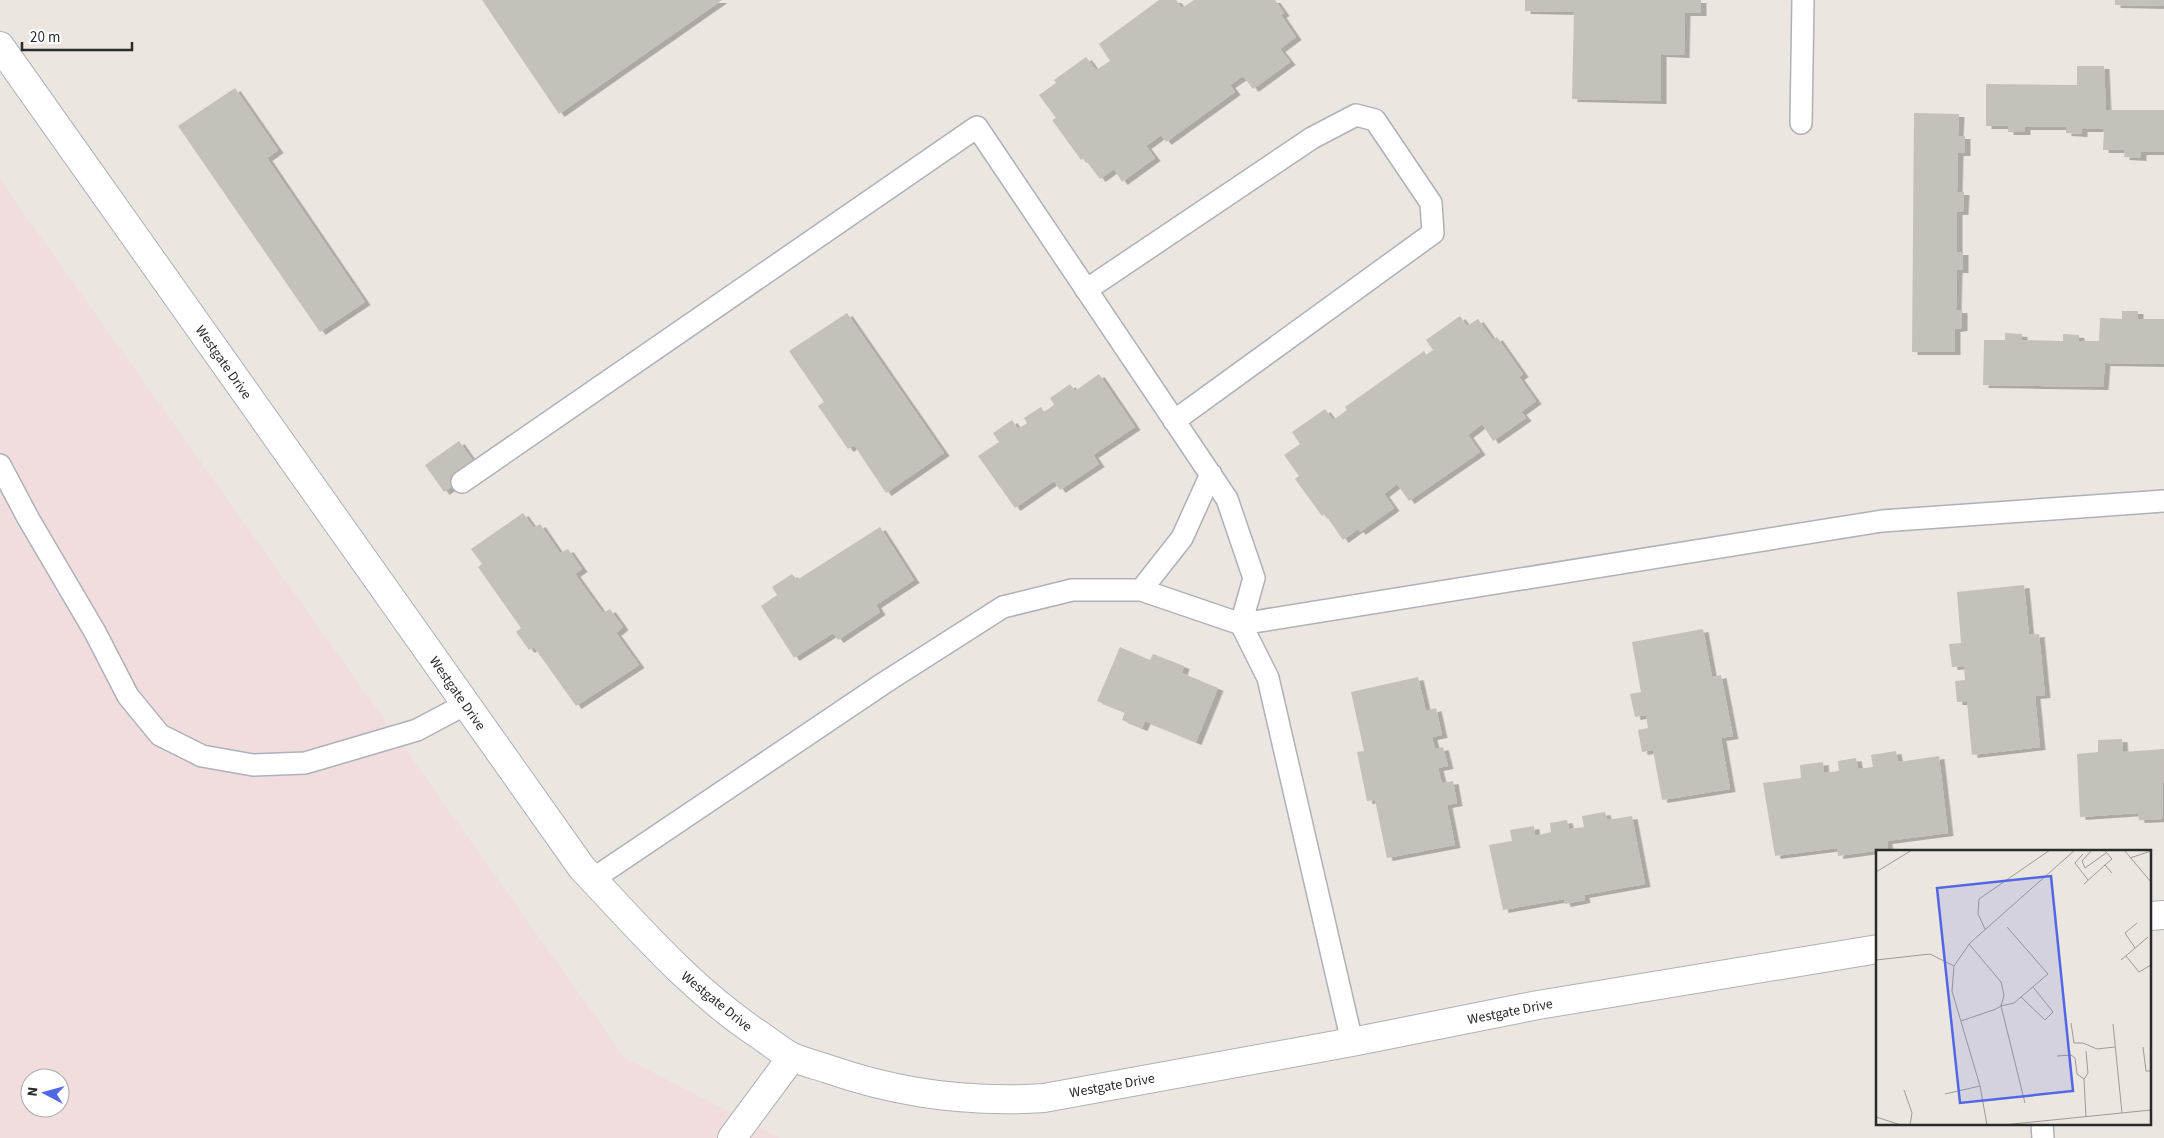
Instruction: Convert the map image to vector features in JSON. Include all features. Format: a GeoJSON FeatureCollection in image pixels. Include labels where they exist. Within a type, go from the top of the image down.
{"type":"FeatureCollection","features":[{"type":"Feature","properties":{"kind":"street","name":"Westgate Drive"},"geometry":{"type":"LineString","coordinates":[[0,46],[582,868],[658,950],[699,990],[744,1025],[792,1057],[854,1078],[900,1089],[947,1096],[1017,1100],[1044,1098],[1352,1042],[1538,1005],[1876,949]]}},
{"type":"Feature","properties":{"kind":"street"},"geometry":{"type":"LineString","coordinates":[[732,1138],[792,1057]]}},
{"type":"Feature","properties":{"kind":"lane"},"geometry":{"type":"LineString","coordinates":[[1801,123],[1803,0]]}},
{"type":"Feature","properties":{"kind":"lane"},"geometry":{"type":"LineString","coordinates":[[1086,290],[1312,138],[1356,115],[1375,120],[1390,142],[1431,203],[1433,233],[1174,420]]}},
{"type":"Feature","properties":{"kind":"lane"},"geometry":{"type":"LineString","coordinates":[[462,482],[977,127],[1227,499],[1254,578],[1241,624],[1268,678],[1352,1042]]}},
{"type":"Feature","properties":{"kind":"lane"},"geometry":{"type":"LineString","coordinates":[[0,465],[28,518],[95,632],[128,696],[160,735],[202,756],[253,765],[305,763],[417,730],[466,704]]}},
{"type":"Feature","properties":{"kind":"lane"},"geometry":{"type":"LineString","coordinates":[[1141,590],[1182,538],[1210,474]]}},
{"type":"Feature","properties":{"kind":"lane"},"geometry":{"type":"LineString","coordinates":[[592,879],[876,688],[1002,607],[1072,590],[1141,590],[1241,624],[1882,521],[2164,501]]}},
{"type":"Feature","properties":{"kind":"shaded area"},"geometry":{"type":"Polygon","coordinates":[[[0,180],[625,1058],[780,1138],[0,1138],[0,180]]]}},
{"type":"Feature","properties":{"kind":"building"},"geometry":{"type":"Polygon","coordinates":[[[482,0],[722,0],[559,114],[482,0]]]}},
{"type":"Feature","properties":{"kind":"building"},"geometry":{"type":"Polygon","coordinates":[[[1159,0],[1176,0],[1182,8],[1194,0],[1275,0],[1284,13],[1281,15],[1296,37],[1280,49],[1290,62],[1253,89],[1243,76],[1230,85],[1235,92],[1166,142],[1161,135],[1146,146],[1155,158],[1122,182],[1114,169],[1100,179],[1084,158],[1081,160],[1052,120],[1056,118],[1039,95],[1056,83],[1054,80],[1086,57],[1096,70],[1110,61],[1099,44],[1159,0]]]}},
{"type":"Feature","properties":{"kind":"building"},"geometry":{"type":"Polygon","coordinates":[[[1525,0],[1701,0],[1701,13],[1685,13],[1684,55],[1661,54],[1661,101],[1572,99],[1574,12],[1525,11],[1525,0]]]}},
{"type":"Feature","properties":{"kind":"building"},"geometry":{"type":"Polygon","coordinates":[[[2115,0],[2164,0],[2164,6],[2115,5],[2115,0]]]}},
{"type":"Feature","properties":{"kind":"building"},"geometry":{"type":"Polygon","coordinates":[[[2077,66],[2104,66],[2106,110],[2164,110],[2164,152],[2141,152],[2141,158],[2124,157],[2125,150],[2103,150],[2104,129],[2082,129],[2082,134],[2066,133],[2066,127],[2025,127],[2025,132],[2008,132],[2008,126],[1986,126],[1986,84],[2077,85],[2077,66]]]}},
{"type":"Feature","properties":{"kind":"building"},"geometry":{"type":"Polygon","coordinates":[[[235,88],[278,150],[267,158],[365,302],[320,332],[178,126],[235,88]]]}},
{"type":"Feature","properties":{"kind":"building"},"geometry":{"type":"Polygon","coordinates":[[[1914,113],[1959,114],[1958,136],[1965,136],[1965,153],[1958,153],[1957,192],[1964,192],[1963,212],[1957,212],[1957,252],[1963,252],[1963,270],[1957,270],[1956,310],[1962,310],[1962,328],[1955,329],[1955,352],[1912,352],[1914,113]]]}},
{"type":"Feature","properties":{"kind":"building"},"geometry":{"type":"Polygon","coordinates":[[[2122,311],[2138,311],[2138,319],[2164,319],[2164,364],[2105,363],[2103,387],[1983,385],[1984,340],[2005,340],[2005,333],[2022,334],[2022,340],[2063,341],[2063,334],[2079,335],[2079,341],[2099,341],[2100,318],[2122,319],[2122,311]]]}},
{"type":"Feature","properties":{"kind":"building"},"geometry":{"type":"Polygon","coordinates":[[[847,313],[944,453],[886,493],[854,445],[848,449],[818,406],[824,402],[789,351],[847,313]]]}},
{"type":"Feature","properties":{"kind":"building"},"geometry":{"type":"Polygon","coordinates":[[[1460,316],[1467,326],[1478,319],[1493,340],[1497,337],[1523,374],[1519,377],[1536,401],[1521,412],[1526,418],[1493,441],[1482,424],[1468,435],[1480,452],[1409,501],[1397,484],[1384,494],[1394,508],[1360,532],[1358,529],[1343,540],[1325,514],[1322,516],[1295,479],[1299,476],[1284,455],[1300,444],[1292,432],[1325,409],[1333,420],[1347,410],[1345,407],[1424,351],[1426,355],[1433,350],[1426,340],[1460,316]]]}},
{"type":"Feature","properties":{"kind":"building"},"geometry":{"type":"Polygon","coordinates":[[[1099,374],[1135,427],[1093,455],[1099,464],[1060,490],[1054,481],[1015,508],[978,456],[999,442],[993,433],[1012,420],[1018,429],[1027,423],[1024,418],[1041,407],[1044,412],[1054,405],[1050,398],[1070,384],[1075,391],[1099,374]]]}},
{"type":"Feature","properties":{"kind":"building"},"geometry":{"type":"Polygon","coordinates":[[[459,441],[478,468],[444,492],[425,465],[459,441]]]}},
{"type":"Feature","properties":{"kind":"building"},"geometry":{"type":"Polygon","coordinates":[[[523,513],[534,528],[540,524],[560,553],[568,549],[582,569],[575,574],[603,613],[610,609],[623,627],[616,633],[639,665],[576,706],[534,647],[529,650],[516,632],[521,628],[478,567],[482,564],[471,549],[523,513]]]}},
{"type":"Feature","properties":{"kind":"building"},"geometry":{"type":"Polygon","coordinates":[[[880,527],[914,580],[876,605],[880,612],[838,640],[833,633],[794,658],[761,606],[777,595],[772,587],[792,574],[797,580],[880,527]]]}},
{"type":"Feature","properties":{"kind":"building"},"geometry":{"type":"Polygon","coordinates":[[[2024,585],[2029,635],[2039,634],[2045,695],[2035,696],[2040,747],[1972,755],[1967,702],[1957,702],[1955,681],[1965,680],[1964,666],[1952,667],[1949,644],[1961,643],[1957,592],[2024,585]]]}},
{"type":"Feature","properties":{"kind":"building"},"geometry":{"type":"Polygon","coordinates":[[[1703,629],[1712,677],[1721,675],[1733,736],[1721,738],[1730,789],[1662,800],[1653,750],[1642,752],[1638,730],[1648,728],[1646,715],[1635,717],[1630,694],[1641,692],[1632,642],[1703,629]]]}},
{"type":"Feature","properties":{"kind":"building"},"geometry":{"type":"Polygon","coordinates":[[[1120,647],[1150,660],[1153,654],[1184,666],[1182,673],[1218,688],[1196,742],[1145,721],[1142,728],[1122,720],[1125,712],[1097,701],[1120,647]]]}},
{"type":"Feature","properties":{"kind":"building"},"geometry":{"type":"Polygon","coordinates":[[[1418,677],[1426,711],[1436,708],[1442,735],[1432,737],[1435,749],[1443,747],[1448,766],[1438,768],[1442,783],[1453,781],[1457,803],[1447,805],[1455,845],[1387,858],[1375,800],[1367,801],[1357,752],[1364,751],[1351,692],[1418,677]]]}},
{"type":"Feature","properties":{"kind":"building"},"geometry":{"type":"Polygon","coordinates":[[[2122,739],[2123,752],[2164,749],[2162,819],[2139,820],[2138,813],[2080,817],[2077,754],[2098,752],[2098,740],[2122,739]]]}},
{"type":"Feature","properties":{"kind":"building"},"geometry":{"type":"Polygon","coordinates":[[[1896,751],[1898,762],[1939,756],[1948,833],[1887,841],[1888,849],[1838,856],[1837,848],[1775,856],[1763,783],[1801,778],[1800,765],[1823,762],[1824,773],[1839,771],[1838,761],[1856,758],[1858,769],[1873,767],[1871,755],[1896,751]]]}},
{"type":"Feature","properties":{"kind":"building"},"geometry":{"type":"Polygon","coordinates":[[[1605,812],[1607,820],[1632,816],[1645,884],[1584,895],[1585,900],[1565,904],[1564,899],[1503,910],[1489,845],[1512,841],[1510,830],[1534,826],[1535,836],[1551,832],[1550,823],[1567,820],[1569,829],[1584,827],[1582,816],[1605,812]]]}}]}
